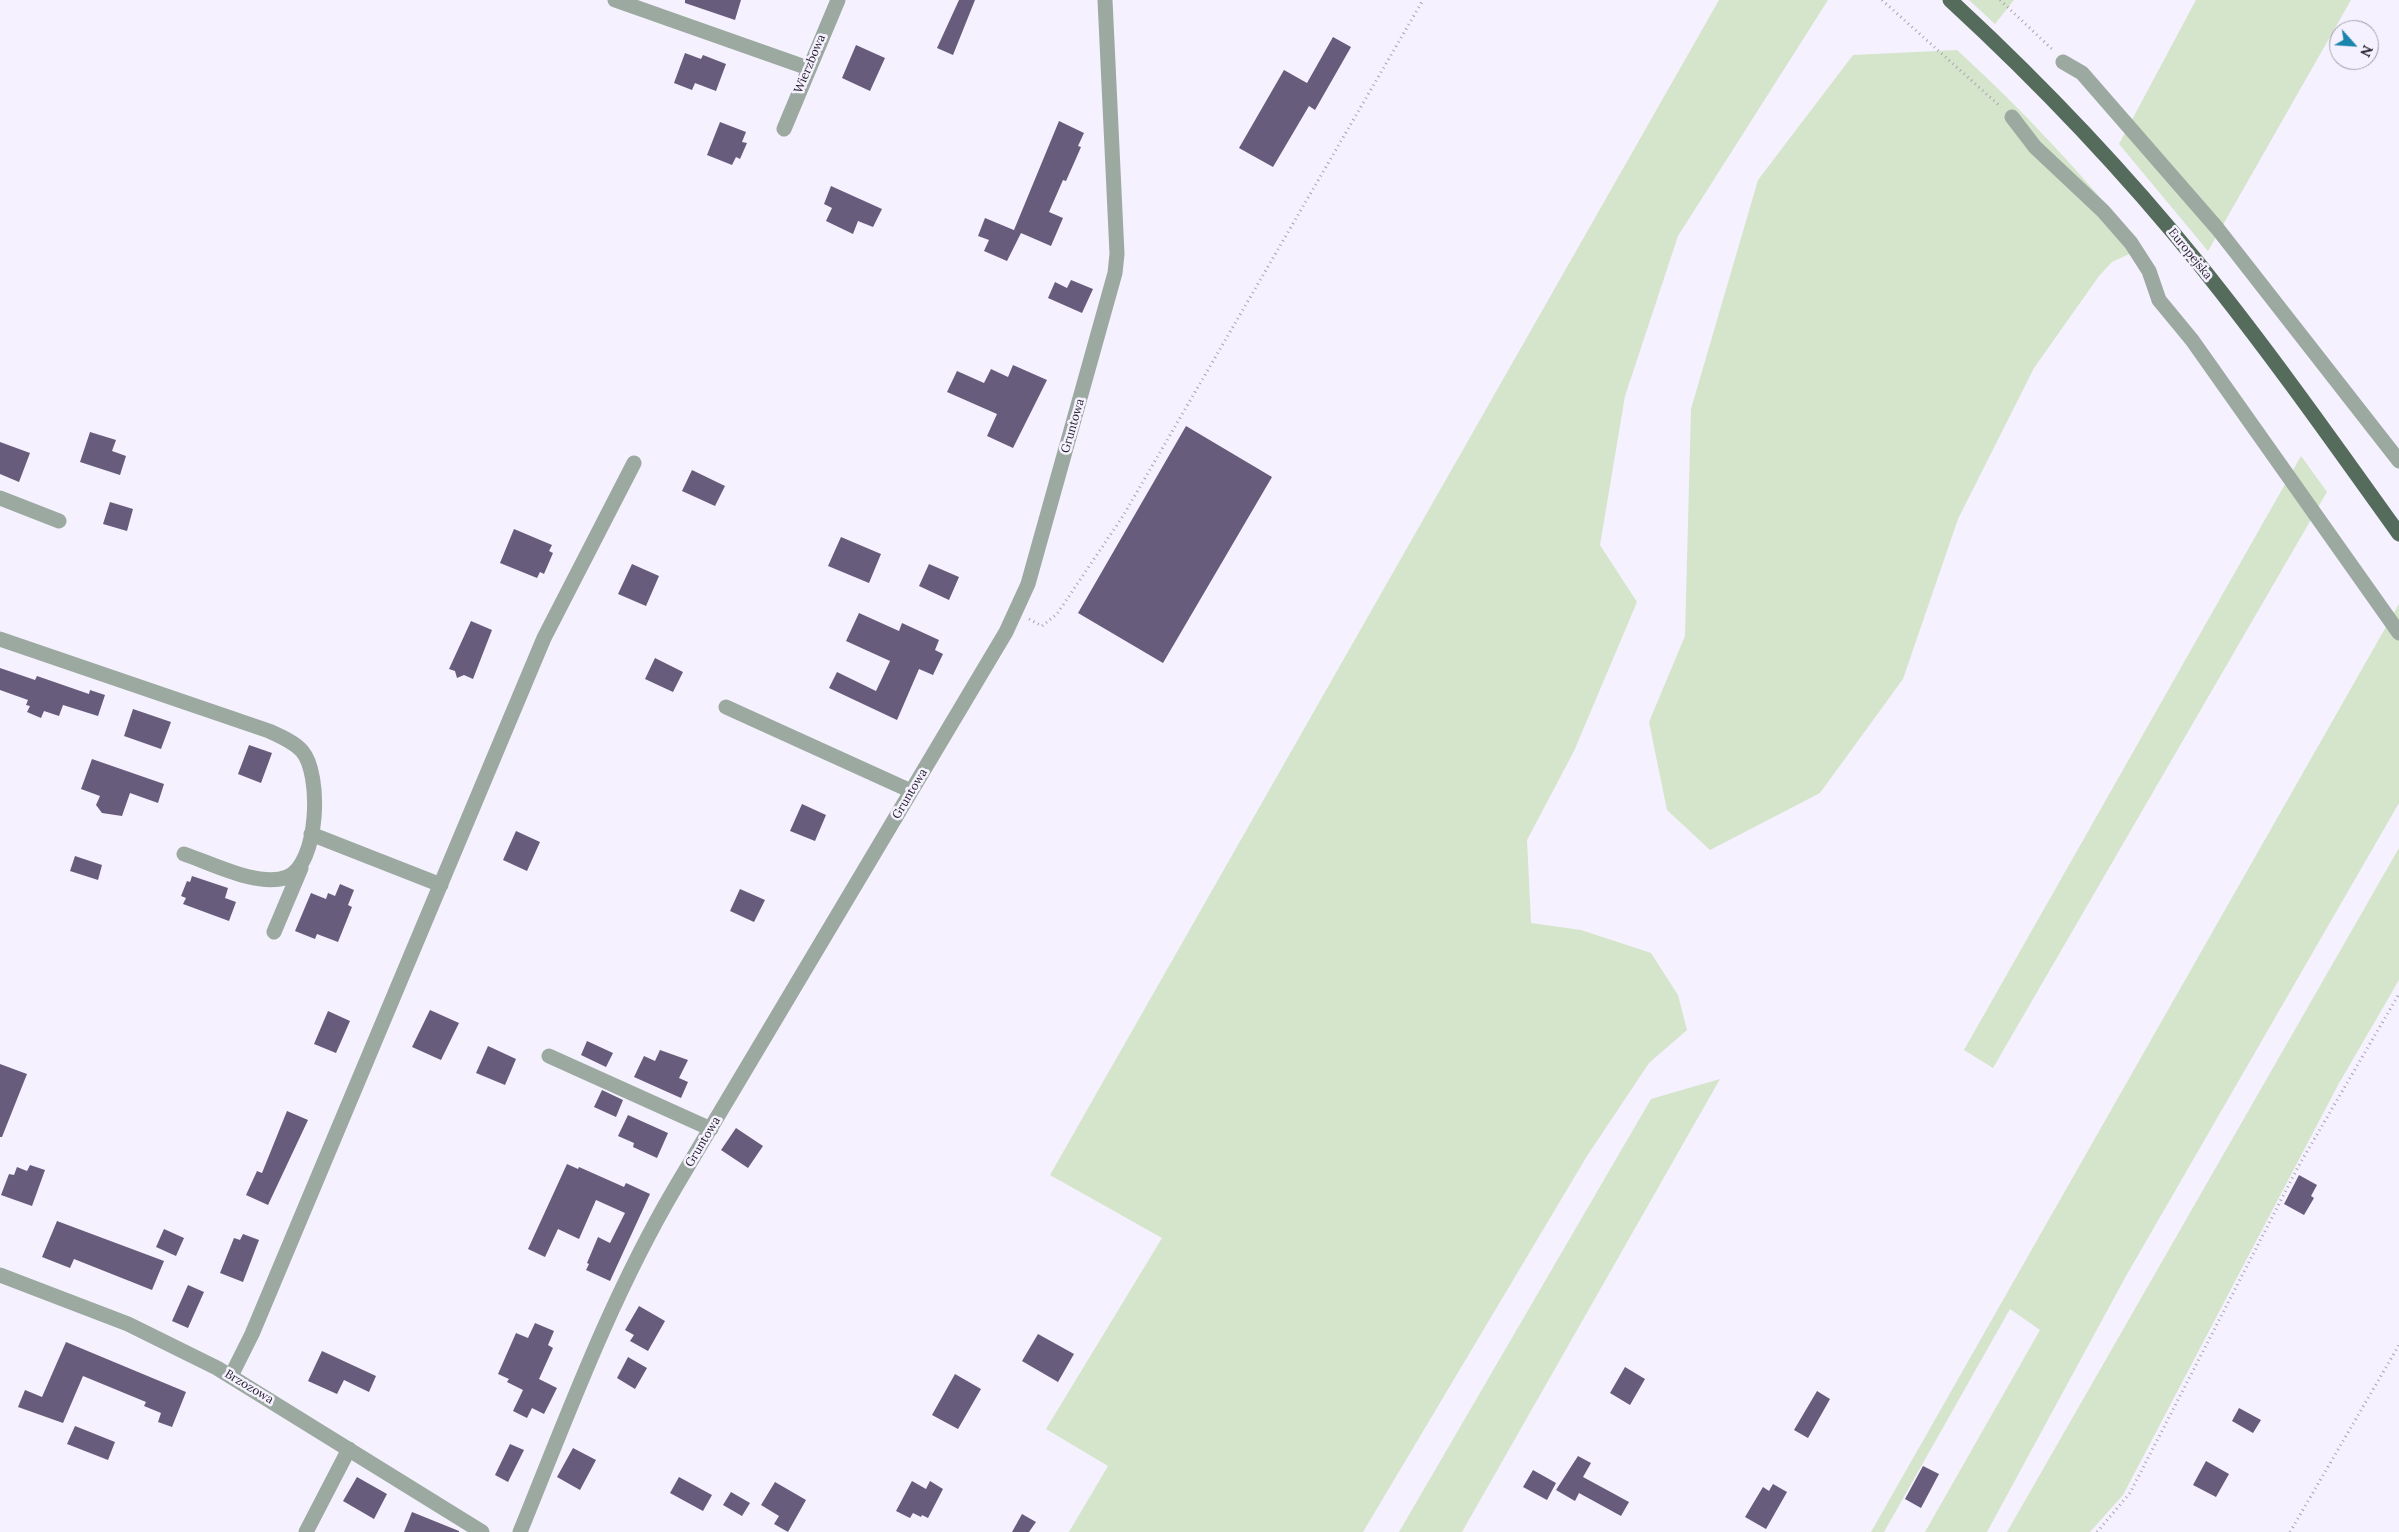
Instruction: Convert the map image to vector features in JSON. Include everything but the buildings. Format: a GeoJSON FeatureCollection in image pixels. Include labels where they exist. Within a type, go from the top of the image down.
{"type":"FeatureCollection","features":[{"type":"Feature","properties":{"kind":"main road","name":"Europejska"},"geometry":{"type":"LineString","coordinates":[[1950,0],[2060,108],[2186,249],[2251,331],[2399,534]]}},
{"type":"Feature","properties":{"kind":"street"},"geometry":{"type":"LineString","coordinates":[[615,0],[808,68]]}},
{"type":"Feature","properties":{"kind":"street","name":"Wierzbowa"},"geometry":{"type":"LineString","coordinates":[[784,129],[838,0]]}},
{"type":"Feature","properties":{"kind":"street","name":"Gruntowa"},"geometry":{"type":"LineString","coordinates":[[520,1532],[578,1382],[631,1266],[1016,613],[1031,575],[1116,273],[1117,254],[1105,0]]}},
{"type":"Feature","properties":{"kind":"street"},"geometry":{"type":"LineString","coordinates":[[2063,62],[2082,74],[2217,228],[2399,462]]}},
{"type":"Feature","properties":{"kind":"street"},"geometry":{"type":"LineString","coordinates":[[2012,117],[2035,147],[2103,211],[2131,243],[2149,271],[2159,300],[2198,348],[2399,633]]}},
{"type":"Feature","properties":{"kind":"street"},"geometry":{"type":"LineString","coordinates":[[231,1376],[252,1334],[544,638],[634,463]]}},
{"type":"Feature","properties":{"kind":"street"},"geometry":{"type":"LineString","coordinates":[[0,498],[59,521]]}},
{"type":"Feature","properties":{"kind":"street"},"geometry":{"type":"LineString","coordinates":[[0,639],[269,731],[302,750],[308,762],[314,783],[314,815],[304,860],[274,932]]}},
{"type":"Feature","properties":{"kind":"street"},"geometry":{"type":"LineString","coordinates":[[726,707],[912,791]]}},
{"type":"Feature","properties":{"kind":"street"},"geometry":{"type":"LineString","coordinates":[[311,834],[441,885]]}},
{"type":"Feature","properties":{"kind":"street"},"geometry":{"type":"LineString","coordinates":[[184,854],[255,879],[272,880],[287,877],[297,870],[304,860]]}},
{"type":"Feature","properties":{"kind":"street"},"geometry":{"type":"LineString","coordinates":[[549,1056],[711,1129]]}},
{"type":"Feature","properties":{"kind":"street","name":"Brzozowa"},"geometry":{"type":"LineString","coordinates":[[0,1275],[128,1324],[231,1376],[482,1532]]}},
{"type":"Feature","properties":{"kind":"street"},"geometry":{"type":"LineString","coordinates":[[306,1532],[349,1449]]}},
{"type":"Feature","properties":{"kind":"path"},"geometry":{"type":"LineString","coordinates":[[1016,613],[1042,626],[1057,614],[1123,516],[1423,0]]}},
{"type":"Feature","properties":{"kind":"path"},"geometry":{"type":"LineString","coordinates":[[1882,0],[2012,117]]}},
{"type":"Feature","properties":{"kind":"path"},"geometry":{"type":"LineString","coordinates":[[2000,0],[2046,41],[2063,62]]}},
{"type":"Feature","properties":{"kind":"path"},"geometry":{"type":"LineString","coordinates":[[2097,1532],[2130,1494],[2298,1167],[2399,994]]}},
{"type":"Feature","properties":{"kind":"path"},"geometry":{"type":"LineString","coordinates":[[2290,1532],[2399,1345]]}},
{"type":"Feature","properties":{"kind":"green space"},"geometry":{"type":"Polygon","coordinates":[[[1719,0],[1828,0],[1678,236],[1625,396],[1600,545],[1637,602],[1574,751],[1527,840],[1531,923],[1581,930],[1651,953],[1678,995],[1687,1030],[1649,1063],[1587,1156],[1363,1532],[1069,1532],[1108,1466],[1046,1429],[1162,1238],[1050,1175],[1719,0]]]}},
{"type":"Feature","properties":{"kind":"green space"},"geometry":{"type":"Polygon","coordinates":[[[1969,0],[2014,0],[1995,24],[1969,0]]]}},
{"type":"Feature","properties":{"kind":"green space"},"geometry":{"type":"Polygon","coordinates":[[[2196,0],[2351,0],[2340,20],[2329,20],[2329,39],[2208,251],[2119,144],[2196,0]]]}},
{"type":"Feature","properties":{"kind":"green space"},"geometry":{"type":"Polygon","coordinates":[[[1957,50],[2054,146],[2142,248],[2112,262],[2099,276],[2034,368],[1958,519],[1903,679],[1820,793],[1710,850],[1667,810],[1649,722],[1685,636],[1691,409],[1758,180],[1853,55],[1957,50]]]}},
{"type":"Feature","properties":{"kind":"green space"},"geometry":{"type":"Polygon","coordinates":[[[2301,456],[2327,492],[1993,1068],[1964,1050],[2301,456]]]}},
{"type":"Feature","properties":{"kind":"green space"},"geometry":{"type":"Polygon","coordinates":[[[2399,604],[2399,803],[2126,1276],[1987,1532],[1925,1532],[2040,1330],[2010,1309],[1884,1532],[1871,1532],[2399,604]]]}},
{"type":"Feature","properties":{"kind":"green space"},"geometry":{"type":"Polygon","coordinates":[[[2399,848],[2399,980],[2338,1085],[2123,1495],[2090,1532],[2007,1532],[2399,848]]]}},
{"type":"Feature","properties":{"kind":"green space"},"geometry":{"type":"Polygon","coordinates":[[[1720,1079],[1462,1532],[1399,1532],[1651,1099],[1720,1079]]]}}]}
